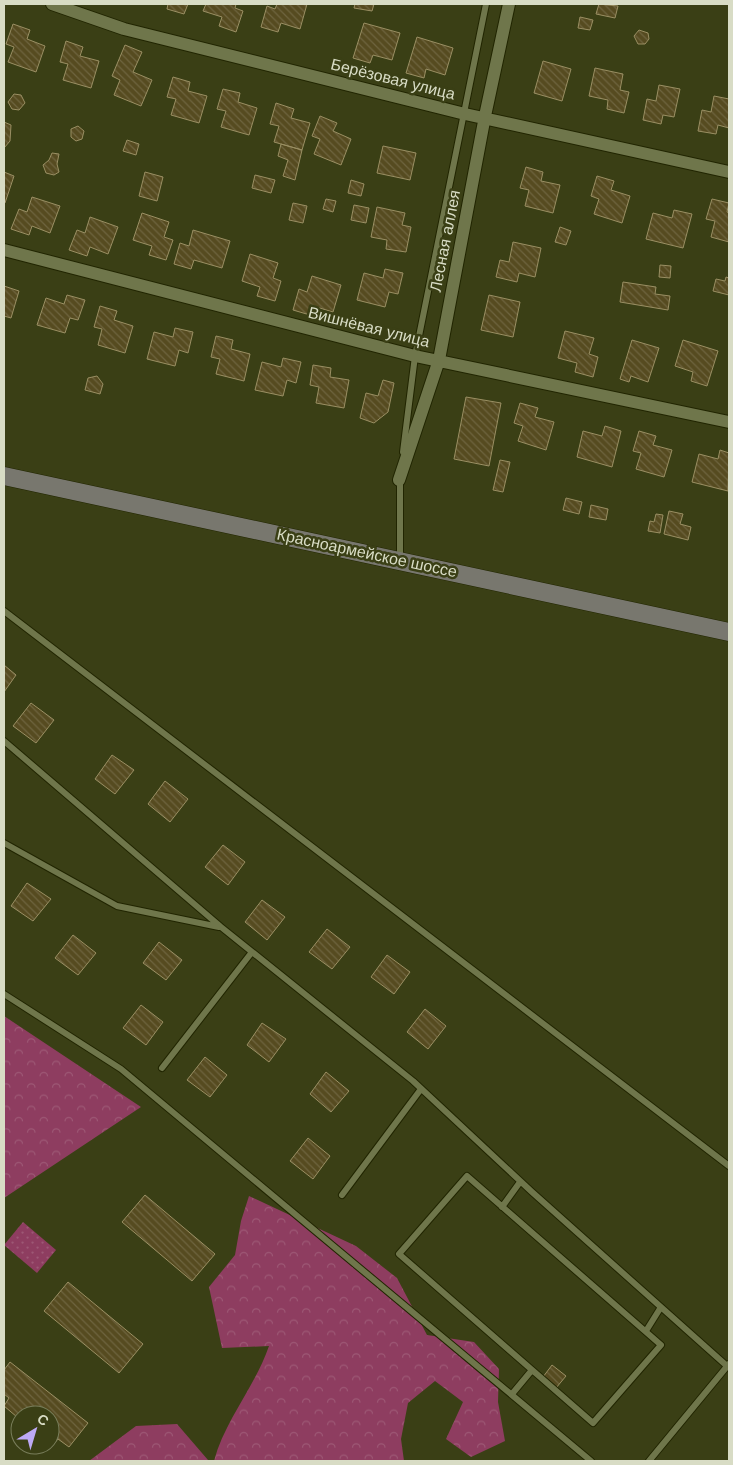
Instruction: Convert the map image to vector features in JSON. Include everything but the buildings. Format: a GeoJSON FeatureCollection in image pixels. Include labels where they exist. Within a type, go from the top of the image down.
{"type":"FeatureCollection","features":[{"type":"Feature","properties":{"kind":"main road","name":"Красноармейское шоссе"},"geometry":{"type":"LineString","coordinates":[[4,476],[729,632]]}},
{"type":"Feature","properties":{"kind":"street","name":"Берёзовая улица"},"geometry":{"type":"LineString","coordinates":[[52,4],[124,29],[466,114],[485,116],[729,172]]}},
{"type":"Feature","properties":{"kind":"street","name":"Лесная аллея"},"geometry":{"type":"LineString","coordinates":[[399,480],[439,360],[485,116],[509,4]]}},
{"type":"Feature","properties":{"kind":"street","name":"Вишнёвая улица"},"geometry":{"type":"LineString","coordinates":[[4,250],[415,356],[729,422]]}},
{"type":"Feature","properties":{"kind":"lane"},"geometry":{"type":"LineString","coordinates":[[400,560],[399,480],[415,356],[466,114],[486,4]]}},
{"type":"Feature","properties":{"kind":"lane"},"geometry":{"type":"LineString","coordinates":[[4,610],[729,1166]]}},
{"type":"Feature","properties":{"kind":"lane"},"geometry":{"type":"LineString","coordinates":[[4,741],[221,927],[421,1089],[520,1182],[728,1365],[649,1461]]}},
{"type":"Feature","properties":{"kind":"lane"},"geometry":{"type":"LineString","coordinates":[[4,843],[117,906],[221,927]]}},
{"type":"Feature","properties":{"kind":"lane"},"geometry":{"type":"LineString","coordinates":[[162,1068],[252,952]]}},
{"type":"Feature","properties":{"kind":"lane"},"geometry":{"type":"LineString","coordinates":[[4,994],[121,1069],[591,1461]]}},
{"type":"Feature","properties":{"kind":"lane"},"geometry":{"type":"LineString","coordinates":[[342,1195],[421,1089]]}},
{"type":"Feature","properties":{"kind":"lane"},"geometry":{"type":"LineString","coordinates":[[467,1176],[502,1207],[661,1345],[593,1423],[399,1254],[467,1176]]}},
{"type":"Feature","properties":{"kind":"lane"},"geometry":{"type":"LineString","coordinates":[[502,1207],[520,1182]]}},
{"type":"Feature","properties":{"kind":"lane"},"geometry":{"type":"LineString","coordinates":[[646,1331],[661,1307]]}},
{"type":"Feature","properties":{"kind":"lane"},"geometry":{"type":"LineString","coordinates":[[512,1394],[532,1370]]}},
{"type":"Feature","properties":{"kind":"green space"},"geometry":{"type":"Polygon","coordinates":[[[4,1016],[141,1107],[4,1198],[4,1016]]]}},
{"type":"Feature","properties":{"kind":"green space"},"geometry":{"type":"Polygon","coordinates":[[[249,1196],[356,1246],[397,1278],[427,1335],[474,1342],[499,1369],[498,1402],[505,1441],[471,1457],[446,1439],[463,1402],[435,1381],[408,1403],[401,1439],[404,1461],[214,1461],[225,1432],[256,1376],[269,1346],[222,1348],[209,1287],[235,1255],[241,1221],[249,1196]]]}},
{"type":"Feature","properties":{"kind":"green space"},"geometry":{"type":"Polygon","coordinates":[[[23,1222],[56,1250],[37,1273],[4,1245],[23,1222]]]}},
{"type":"Feature","properties":{"kind":"green space"},"geometry":{"type":"Polygon","coordinates":[[[177,1424],[208,1460],[89,1461],[136,1426],[177,1424]]]}}]}
